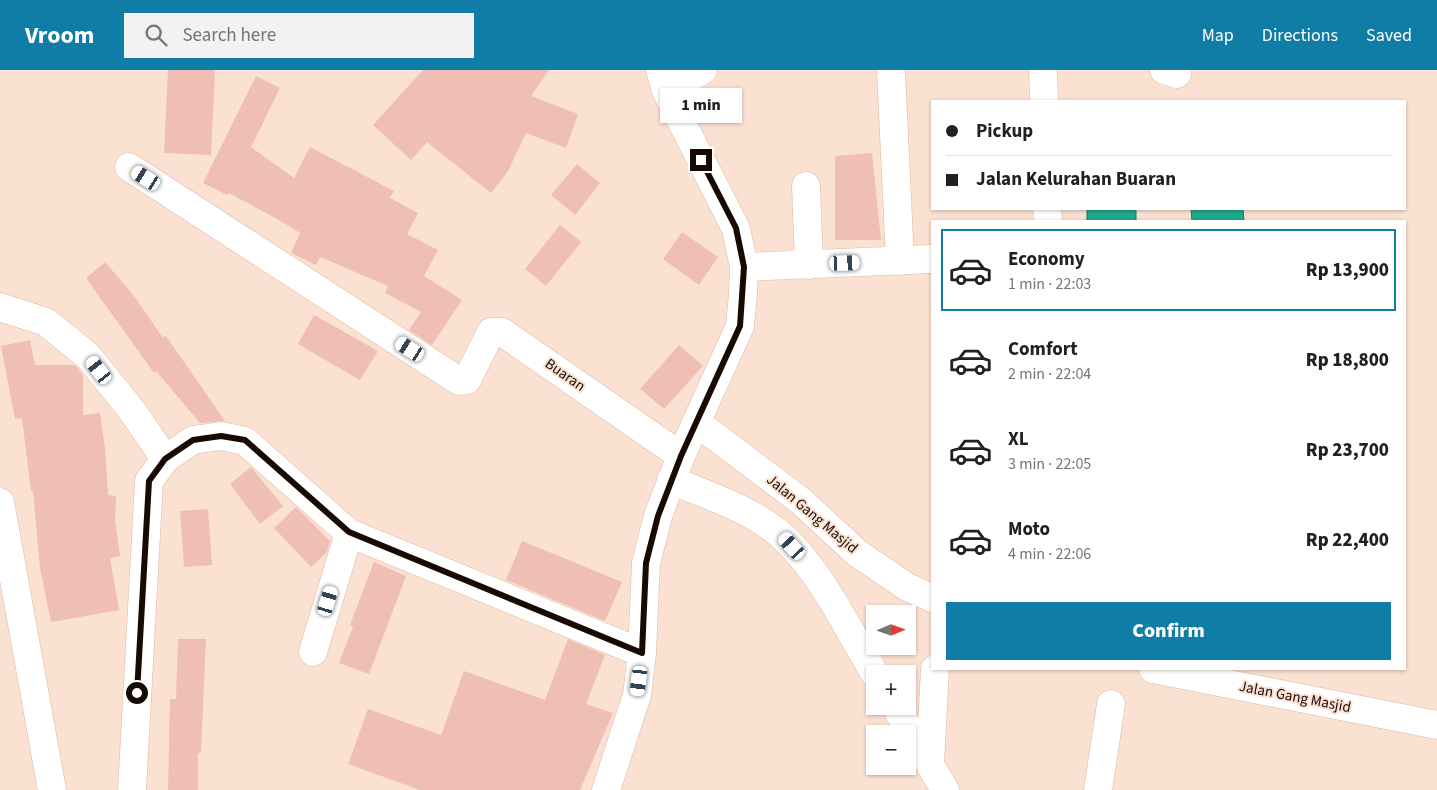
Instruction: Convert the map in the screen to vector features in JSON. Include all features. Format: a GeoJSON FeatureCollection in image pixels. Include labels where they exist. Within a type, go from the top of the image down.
{"type":"FeatureCollection","features":[{"type":"Feature","properties":{"kind":"street"},"geometry":{"type":"LineString","coordinates":[[606,790],[637,695],[642,653],[646,563],[658,516],[676,468],[740,326],[744,267],[736,228],[663,80],[702,70]]}},
{"type":"Feature","properties":{"kind":"street"},"geometry":{"type":"LineString","coordinates":[[891,70],[900,261]]}},
{"type":"Feature","properties":{"kind":"street"},"geometry":{"type":"LineString","coordinates":[[1043,70],[1044,100]]}},
{"type":"Feature","properties":{"kind":"street","name":"Buaran"},"geometry":{"type":"LineString","coordinates":[[129,167],[459,381],[467,380],[491,332],[502,332],[676,468]]}},
{"type":"Feature","properties":{"kind":"street"},"geometry":{"type":"LineString","coordinates":[[806,186],[809,265]]}},
{"type":"Feature","properties":{"kind":"street"},"geometry":{"type":"LineString","coordinates":[[744,267],[931,260]]}},
{"type":"Feature","properties":{"kind":"street"},"geometry":{"type":"LineString","coordinates":[[0,307],[46,322],[88,356],[132,412],[165,459]]}},
{"type":"Feature","properties":{"kind":"street","name":"Jalan Gang Masjid"},"geometry":{"type":"LineString","coordinates":[[696,422],[802,502],[857,553],[907,587],[931,598]]}},
{"type":"Feature","properties":{"kind":"street"},"geometry":{"type":"LineString","coordinates":[[132,790],[149,481],[165,459],[193,440],[221,436],[245,440],[349,532],[642,653]]}},
{"type":"Feature","properties":{"kind":"street"},"geometry":{"type":"LineString","coordinates":[[676,468],[783,537],[801,556],[820,584],[870,665]]}},
{"type":"Feature","properties":{"kind":"street"},"geometry":{"type":"LineString","coordinates":[[0,502],[52,790]]}},
{"type":"Feature","properties":{"kind":"street"},"geometry":{"type":"LineString","coordinates":[[313,652],[349,532]]}},
{"type":"Feature","properties":{"kind":"street"},"geometry":{"type":"LineString","coordinates":[[930,764],[935,670]]}},
{"type":"Feature","properties":{"kind":"street","name":"Jalan Gang Masjid"},"geometry":{"type":"LineString","coordinates":[[1158,670],[1437,725]]}},
{"type":"Feature","properties":{"kind":"street"},"geometry":{"type":"LineString","coordinates":[[1098,790],[1111,704]]}},
{"type":"Feature","properties":{"kind":"street"},"geometry":{"type":"LineString","coordinates":[[900,715],[945,790]]}},
{"type":"Feature","properties":{"kind":"shaded area"},"geometry":{"type":"Polygon","coordinates":[[[1087,210],[1136,210],[1136,220],[1087,220],[1087,210]]]}},
{"type":"Feature","properties":{"kind":"shaded area"},"geometry":{"type":"Polygon","coordinates":[[[1191,210],[1243,210],[1244,220],[1192,220],[1191,210]]]}},
{"type":"Feature","properties":{"kind":"building"},"geometry":{"type":"Polygon","coordinates":[[[168,70],[215,70],[211,155],[164,153],[168,70]]]}},
{"type":"Feature","properties":{"kind":"building"},"geometry":{"type":"Polygon","coordinates":[[[423,70],[549,70],[531,96],[578,114],[566,148],[526,133],[508,171],[491,193],[427,142],[411,160],[373,125],[423,70]]]}},
{"type":"Feature","properties":{"kind":"building"},"geometry":{"type":"Polygon","coordinates":[[[256,76],[280,88],[251,147],[294,178],[310,147],[394,191],[390,198],[418,213],[407,234],[438,250],[424,276],[462,300],[432,345],[409,330],[421,312],[385,293],[388,286],[320,257],[316,265],[291,253],[300,233],[229,193],[227,195],[203,183],[256,76]]]}},
{"type":"Feature","properties":{"kind":"building"},"geometry":{"type":"Polygon","coordinates":[[[872,153],[881,240],[835,240],[835,156],[872,153]]]}},
{"type":"Feature","properties":{"kind":"building"},"geometry":{"type":"Polygon","coordinates":[[[577,164],[600,183],[575,215],[551,195],[577,164]]]}},
{"type":"Feature","properties":{"kind":"building"},"geometry":{"type":"Polygon","coordinates":[[[560,225],[581,242],[546,286],[525,269],[560,225]]]}},
{"type":"Feature","properties":{"kind":"building"},"geometry":{"type":"Polygon","coordinates":[[[682,232],[718,257],[699,285],[663,259],[682,232]]]}},
{"type":"Feature","properties":{"kind":"building"},"geometry":{"type":"Polygon","coordinates":[[[105,262],[134,296],[163,338],[166,336],[225,421],[200,423],[156,371],[154,373],[86,278],[105,262]]]}},
{"type":"Feature","properties":{"kind":"building"},"geometry":{"type":"Polygon","coordinates":[[[314,315],[378,351],[360,380],[298,344],[314,315]]]}},
{"type":"Feature","properties":{"kind":"building"},"geometry":{"type":"Polygon","coordinates":[[[30,340],[35,365],[74,365],[77,367],[83,375],[83,415],[100,413],[105,448],[108,495],[116,496],[115,520],[120,556],[110,558],[119,610],[51,622],[40,568],[33,491],[31,491],[22,418],[15,419],[1,346],[30,340]]]}},
{"type":"Feature","properties":{"kind":"building"},"geometry":{"type":"Polygon","coordinates":[[[679,345],[703,366],[664,409],[640,389],[679,345]]]}},
{"type":"Feature","properties":{"kind":"building"},"geometry":{"type":"Polygon","coordinates":[[[251,467],[283,506],[260,524],[230,484],[251,467]]]}},
{"type":"Feature","properties":{"kind":"building"},"geometry":{"type":"Polygon","coordinates":[[[296,507],[330,541],[327,552],[311,567],[274,528],[296,507]]]}},
{"type":"Feature","properties":{"kind":"building"},"geometry":{"type":"Polygon","coordinates":[[[208,509],[212,565],[184,567],[180,511],[208,509]]]}},
{"type":"Feature","properties":{"kind":"building"},"geometry":{"type":"Polygon","coordinates":[[[522,541],[622,582],[605,621],[506,580],[522,541]]]}},
{"type":"Feature","properties":{"kind":"building"},"geometry":{"type":"Polygon","coordinates":[[[374,562],[406,576],[369,674],[339,663],[353,627],[350,625],[374,562]]]}},
{"type":"Feature","properties":{"kind":"building"},"geometry":{"type":"Polygon","coordinates":[[[178,639],[206,639],[201,753],[198,753],[198,790],[168,790],[170,699],[176,699],[178,639]]]}},
{"type":"Feature","properties":{"kind":"building"},"geometry":{"type":"Polygon","coordinates":[[[568,639],[605,655],[586,704],[613,713],[580,790],[420,790],[348,764],[368,709],[441,735],[464,671],[545,700],[568,639]]]}},
{"type":"Feature","properties":{"kind":"route"},"geometry":{"type":"LineString","coordinates":[[137,693],[149,481],[165,459],[193,440],[221,436],[245,440],[349,532],[642,653],[646,563],[658,516],[681,456],[740,326],[744,267],[736,228],[701,160]]}}]}
